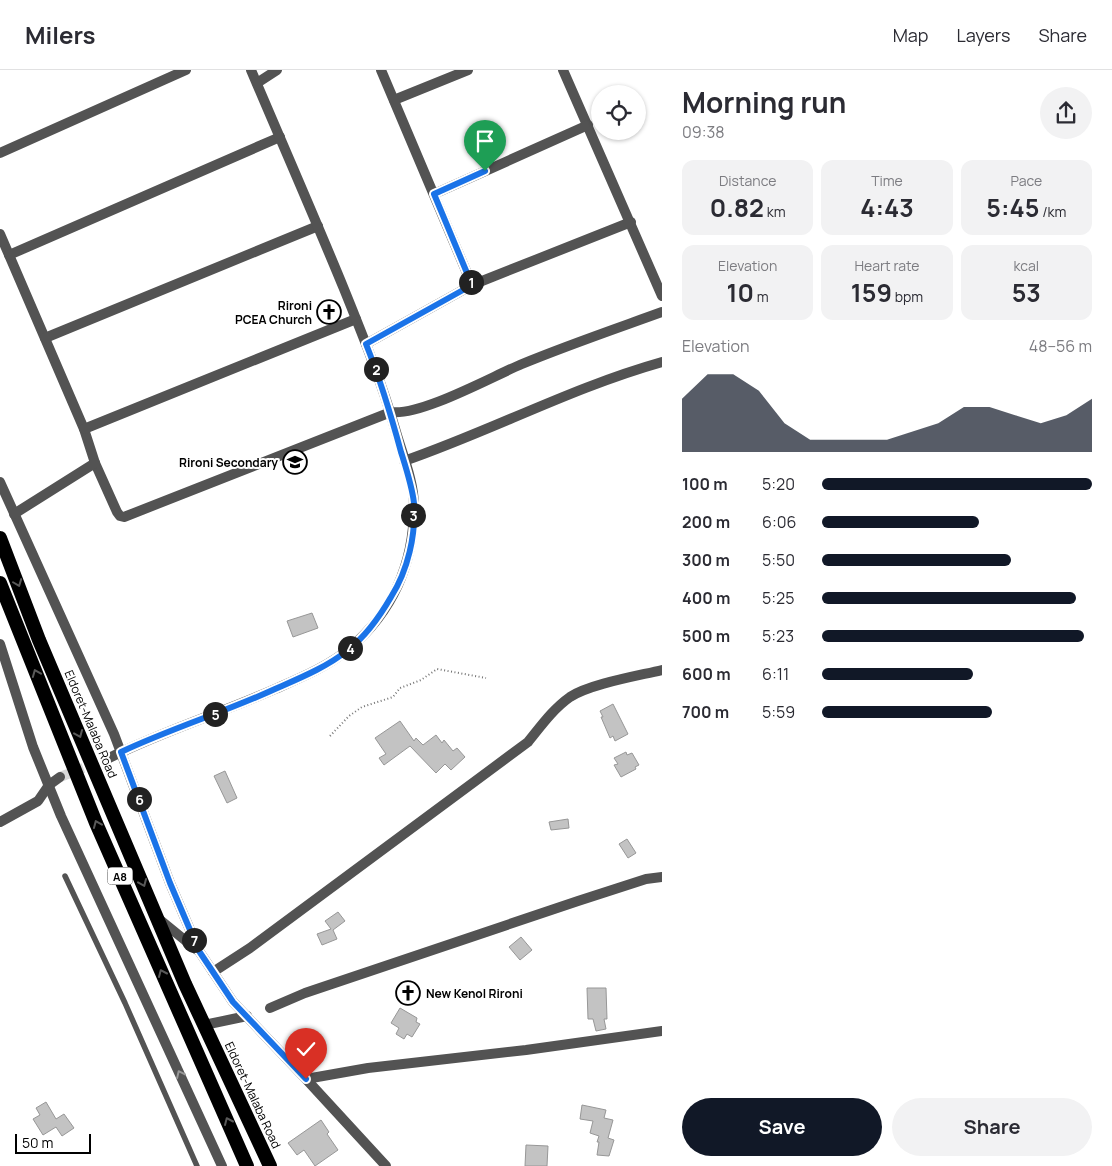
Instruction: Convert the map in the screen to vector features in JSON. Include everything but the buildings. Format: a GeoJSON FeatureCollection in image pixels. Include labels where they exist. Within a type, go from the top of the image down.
{"type":"FeatureCollection","features":[{"type":"Feature","properties":{"kind":"highway","name":"Eldoret-Malaba Road"},"geometry":{"type":"LineString","coordinates":[[0,538],[39,640],[204,1025],[270,1166]]}},
{"type":"Feature","properties":{"kind":"highway","name":"A8"},"geometry":{"type":"LineString","coordinates":[[0,583],[96,823],[247,1166]]}},
{"type":"Feature","properties":{"kind":"street"},"geometry":{"type":"LineString","coordinates":[[0,153],[186,70]]}},
{"type":"Feature","properties":{"kind":"street"},"geometry":{"type":"LineString","coordinates":[[109,758],[293,682],[332,661],[348,650],[364,635],[384,609],[400,582],[410,553],[414,504],[391,412],[366,344],[318,226],[251,70]]}},
{"type":"Feature","properties":{"kind":"street"},"geometry":{"type":"LineString","coordinates":[[257,83],[277,70]]}},
{"type":"Feature","properties":{"kind":"street"},"geometry":{"type":"LineString","coordinates":[[381,70],[472,285]]}},
{"type":"Feature","properties":{"kind":"street"},"geometry":{"type":"LineString","coordinates":[[394,100],[468,70]]}},
{"type":"Feature","properties":{"kind":"street"},"geometry":{"type":"LineString","coordinates":[[563,70],[662,296]]}},
{"type":"Feature","properties":{"kind":"street"},"geometry":{"type":"LineString","coordinates":[[434,194],[588,125]]}},
{"type":"Feature","properties":{"kind":"street"},"geometry":{"type":"LineString","coordinates":[[9,255],[280,137]]}},
{"type":"Feature","properties":{"kind":"street"},"geometry":{"type":"LineString","coordinates":[[366,344],[472,285],[631,222]]}},
{"type":"Feature","properties":{"kind":"street"},"geometry":{"type":"LineString","coordinates":[[45,338],[318,226]]}},
{"type":"Feature","properties":{"kind":"street"},"geometry":{"type":"LineString","coordinates":[[0,234],[84,429],[95,463],[120,516],[124,517],[391,412],[409,411],[434,403],[579,341],[662,312]]}},
{"type":"Feature","properties":{"kind":"street"},"geometry":{"type":"LineString","coordinates":[[84,429],[356,319]]}},
{"type":"Feature","properties":{"kind":"street"},"geometry":{"type":"LineString","coordinates":[[404,461],[591,385],[662,362]]}},
{"type":"Feature","properties":{"kind":"street"},"geometry":{"type":"LineString","coordinates":[[14,514],[95,463]]}},
{"type":"Feature","properties":{"kind":"street"},"geometry":{"type":"LineString","coordinates":[[0,482],[121,752],[170,883],[199,951],[233,1002],[386,1166]]}},
{"type":"Feature","properties":{"kind":"street"},"geometry":{"type":"LineString","coordinates":[[0,644],[33,747],[66,825],[222,1166]]}},
{"type":"Feature","properties":{"kind":"street"},"geometry":{"type":"LineString","coordinates":[[212,972],[250,948],[528,742],[554,710],[571,696],[589,688],[662,670]]}},
{"type":"Feature","properties":{"kind":"street"},"geometry":{"type":"LineString","coordinates":[[0,822],[38,801],[49,785],[60,777]]}},
{"type":"Feature","properties":{"kind":"street"},"geometry":{"type":"LineString","coordinates":[[270,1008],[306,993],[568,904],[646,879],[662,877]]}},
{"type":"Feature","properties":{"kind":"street"},"geometry":{"type":"LineString","coordinates":[[159,919],[199,951]]}},
{"type":"Feature","properties":{"kind":"street"},"geometry":{"type":"LineString","coordinates":[[204,1025],[247,1016]]}},
{"type":"Feature","properties":{"kind":"street"},"geometry":{"type":"LineString","coordinates":[[306,1079],[368,1068],[526,1050],[662,1031]]}},
{"type":"Feature","properties":{"kind":"lane"},"geometry":{"type":"LineString","coordinates":[[65,876],[125,1003],[197,1166]]}},
{"type":"Feature","properties":{"kind":"path"},"geometry":{"type":"LineString","coordinates":[[330,736],[349,716],[362,707],[393,697],[400,688],[421,680],[437,669],[486,678]]}},
{"type":"Feature","properties":{"kind":"tunnel"},"geometry":{"type":"LineString","coordinates":[[60,777],[109,758]]}},
{"type":"Feature","properties":{"kind":"place","name":"Rironi PCEA Church"},"geometry":{"type":"Point","coordinates":[329,312]}},
{"type":"Feature","properties":{"kind":"place","name":"Rironi Secondary"},"geometry":{"type":"Point","coordinates":[295,462]}},
{"type":"Feature","properties":{"kind":"place","name":"New Kenol Rironi"},"geometry":{"type":"Point","coordinates":[408,993]}},
{"type":"Feature","properties":{"kind":"route"},"geometry":{"type":"LineString","coordinates":[[306,1079],[233,1002],[199,951],[170,883],[121,752],[162,734],[252,700],[293,682],[332,661],[348,650],[364,635],[384,609],[400,582],[410,553],[414,504],[391,412],[366,344],[472,285],[434,194],[485,171]]}}]}
